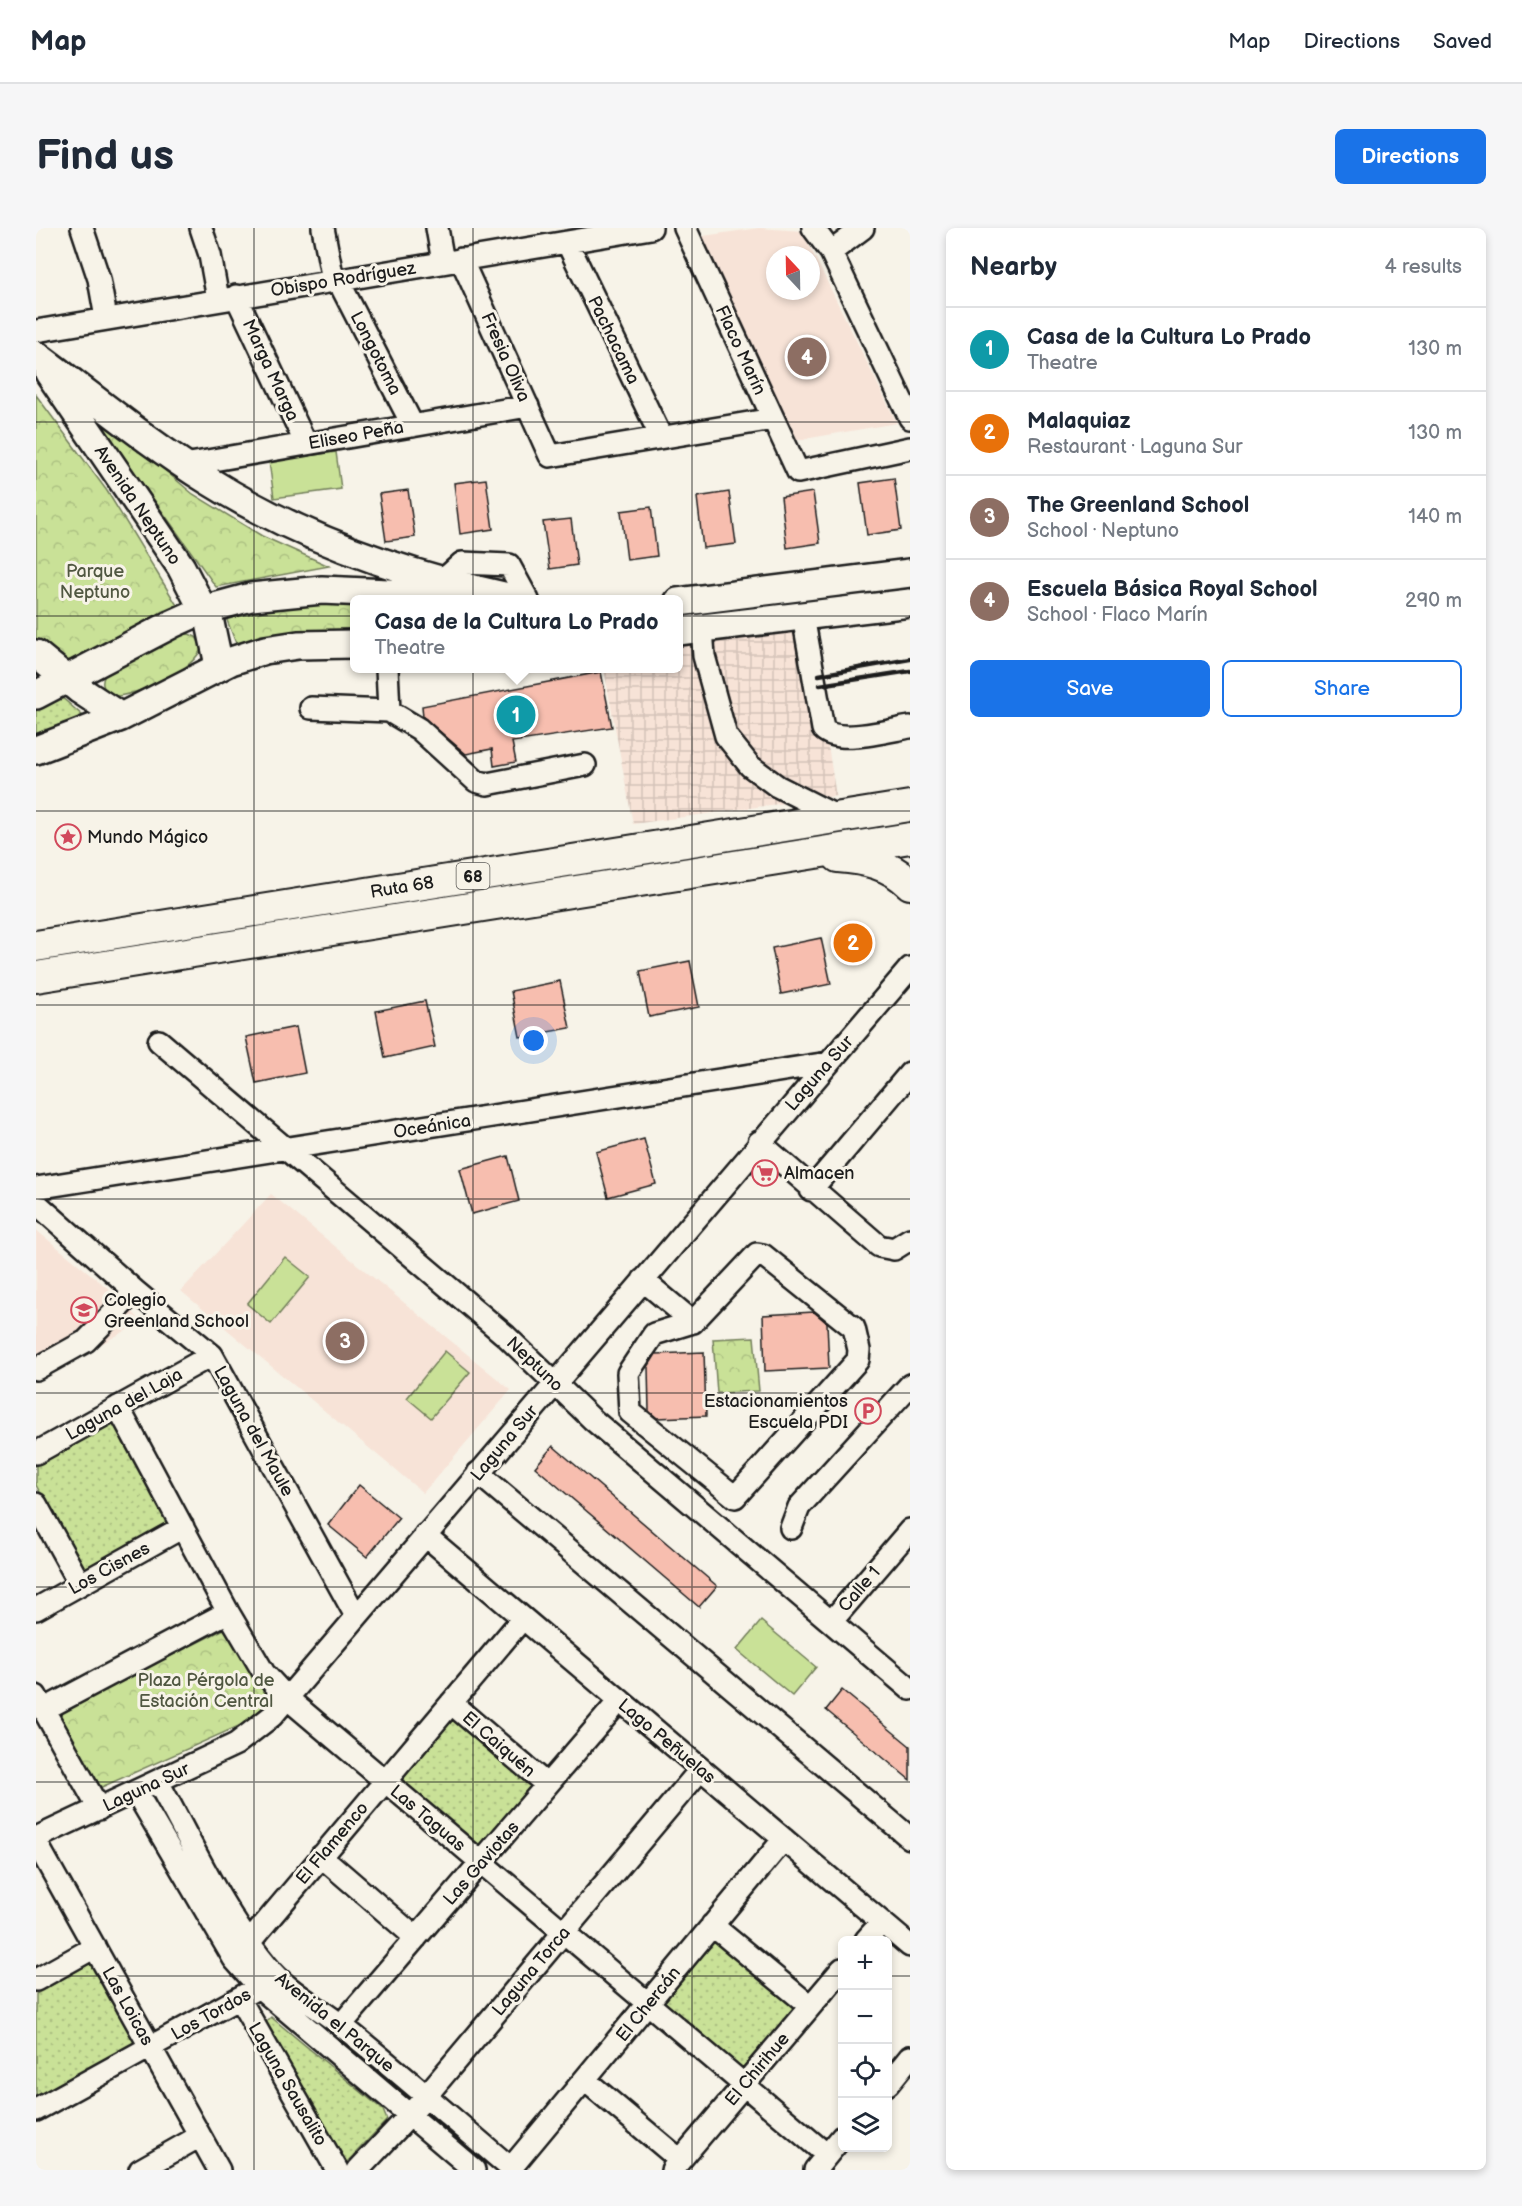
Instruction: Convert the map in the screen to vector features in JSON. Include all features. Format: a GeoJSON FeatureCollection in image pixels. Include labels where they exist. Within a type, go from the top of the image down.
{"type":"FeatureCollection","features":[{"type":"Feature","properties":{"kind":"highway","name":"Ruta 68"},"geometry":{"type":"LineString","coordinates":[[36,946],[910,806]]}},
{"type":"Feature","properties":{"kind":"highway","name":"Ruta 68"},"geometry":{"type":"LineString","coordinates":[[36,976],[910,838]]}},
{"type":"Feature","properties":{"kind":"highway"},"geometry":{"type":"LineString","coordinates":[[802,855],[877,863],[896,872],[910,884]]}},
{"type":"Feature","properties":{"kind":"main road"},"geometry":{"type":"LineString","coordinates":[[36,355],[184,465],[233,496],[303,532],[370,559],[442,581],[501,595]]}},
{"type":"Feature","properties":{"kind":"main road","name":"Avenida Neptuno"},"geometry":{"type":"LineString","coordinates":[[36,355],[167,544],[215,637],[219,665]]}},
{"type":"Feature","properties":{"kind":"main road"},"geometry":{"type":"LineString","coordinates":[[683,601],[910,573]]}},
{"type":"Feature","properties":{"kind":"main road"},"geometry":{"type":"LineString","coordinates":[[36,695],[142,638],[203,610],[251,597],[299,591],[395,595]]}},
{"type":"Feature","properties":{"kind":"main road"},"geometry":{"type":"LineString","coordinates":[[690,630],[910,603]]}},
{"type":"Feature","properties":{"kind":"main road"},"geometry":{"type":"LineString","coordinates":[[36,750],[121,717],[219,665],[281,647],[350,644]]}},
{"type":"Feature","properties":{"kind":"main road"},"geometry":{"type":"LineString","coordinates":[[36,654],[121,717]]}},
{"type":"Feature","properties":{"kind":"street"},"geometry":{"type":"LineString","coordinates":[[82,228],[99,279],[106,318]]}},
{"type":"Feature","properties":{"kind":"street","name":"Marga Marga"},"geometry":{"type":"LineString","coordinates":[[201,228],[213,267],[227,298],[306,444]]}},
{"type":"Feature","properties":{"kind":"street","name":"Longotoma"},"geometry":{"type":"LineString","coordinates":[[323,228],[335,280],[413,426]]}},
{"type":"Feature","properties":{"kind":"street","name":"Fresia Oliva"},"geometry":{"type":"LineString","coordinates":[[436,228],[528,406],[550,456],[661,437]]}},
{"type":"Feature","properties":{"kind":"street","name":"Obispo Rodríguez"},"geometry":{"type":"LineString","coordinates":[[36,331],[452,261],[557,238],[651,228]]}},
{"type":"Feature","properties":{"kind":"street","name":"Flaco Marín"},"geometry":{"type":"LineString","coordinates":[[685,228],[798,472],[910,448]]}},
{"type":"Feature","properties":{"kind":"street"},"geometry":{"type":"LineString","coordinates":[[813,228],[831,252],[910,418]]}},
{"type":"Feature","properties":{"kind":"street"},"geometry":{"type":"LineString","coordinates":[[831,252],[863,228]]}},
{"type":"Feature","properties":{"kind":"street","name":"Pachacama"},"geometry":{"type":"LineString","coordinates":[[557,238],[661,437]]}},
{"type":"Feature","properties":{"kind":"street","name":"Eliseo Peña"},"geometry":{"type":"LineString","coordinates":[[184,465],[528,406]]}},
{"type":"Feature","properties":{"kind":"street"},"geometry":{"type":"LineString","coordinates":[[661,437],[773,419]]}},
{"type":"Feature","properties":{"kind":"street"},"geometry":{"type":"LineString","coordinates":[[442,581],[462,563],[509,566],[525,595]]}},
{"type":"Feature","properties":{"kind":"street"},"geometry":{"type":"LineString","coordinates":[[803,616],[824,729],[828,734],[846,737],[910,727]]}},
{"type":"Feature","properties":{"kind":"street"},"geometry":{"type":"LineString","coordinates":[[690,630],[704,656],[726,736],[750,766],[777,786],[838,817]]}},
{"type":"Feature","properties":{"kind":"street"},"geometry":{"type":"LineString","coordinates":[[387,673],[389,711]]}},
{"type":"Feature","properties":{"kind":"street"},"geometry":{"type":"LineString","coordinates":[[312,708],[389,711],[419,729],[476,781],[487,784],[585,765]]}},
{"type":"Feature","properties":{"kind":"street","name":"Laguna Sur"},"geometry":{"type":"LineString","coordinates":[[36,1840],[236,1744],[262,1725],[759,1142],[909,971]]}},
{"type":"Feature","properties":{"kind":"street","name":"Neptuno"},"geometry":{"type":"LineString","coordinates":[[159,1041],[506,1336],[592,1419],[910,1689]]}},
{"type":"Feature","properties":{"kind":"street","name":"Oceánica"},"geometry":{"type":"LineString","coordinates":[[36,1188],[828,1063]]}},
{"type":"Feature","properties":{"kind":"street"},"geometry":{"type":"LineString","coordinates":[[812,1190],[910,1073]]}},
{"type":"Feature","properties":{"kind":"street"},"geometry":{"type":"LineString","coordinates":[[759,1142],[879,1246],[894,1249],[910,1239]]}},
{"type":"Feature","properties":{"kind":"street","name":"Laguna del Maule"},"geometry":{"type":"LineString","coordinates":[[36,1203],[135,1291],[212,1355],[356,1616]]}},
{"type":"Feature","properties":{"kind":"street"},"geometry":{"type":"LineString","coordinates":[[757,1254],[763,1255],[854,1328],[857,1336],[858,1359],[735,1497],[630,1412],[628,1373],[654,1334],[693,1322],[757,1254]]}},
{"type":"Feature","properties":{"kind":"street"},"geometry":{"type":"LineString","coordinates":[[643,1280],[693,1322]]}},
{"type":"Feature","properties":{"kind":"street"},"geometry":{"type":"LineString","coordinates":[[36,1369],[86,1341],[135,1291]]}},
{"type":"Feature","properties":{"kind":"street","name":"Laguna del Laja"},"geometry":{"type":"LineString","coordinates":[[36,1453],[212,1355]]}},
{"type":"Feature","properties":{"kind":"street"},"geometry":{"type":"LineString","coordinates":[[791,1528],[799,1507],[910,1385]]}},
{"type":"Feature","properties":{"kind":"street","name":"Las Taguas"},"geometry":{"type":"LineString","coordinates":[[118,1407],[228,1612],[264,1673],[287,1698],[744,2085],[821,2163]]}},
{"type":"Feature","properties":{"kind":"street"},"geometry":{"type":"LineString","coordinates":[[478,1473],[910,1838]]}},
{"type":"Feature","properties":{"kind":"street"},"geometry":{"type":"LineString","coordinates":[[36,1504],[80,1584]]}},
{"type":"Feature","properties":{"kind":"street","name":"Los Cisnes"},"geometry":{"type":"LineString","coordinates":[[36,1609],[183,1527]]}},
{"type":"Feature","properties":{"kind":"street","name":"Calle 1"},"geometry":{"type":"LineString","coordinates":[[831,1622],[910,1530]]}},
{"type":"Feature","properties":{"kind":"street","name":"Lago Peñuelas"},"geometry":{"type":"LineString","coordinates":[[425,1535],[910,1946]]}},
{"type":"Feature","properties":{"kind":"street"},"geometry":{"type":"LineString","coordinates":[[99,1809],[40,1703],[228,1612]]}},
{"type":"Feature","properties":{"kind":"street","name":"El Flamenco"},"geometry":{"type":"LineString","coordinates":[[234,1959],[522,1618]]}},
{"type":"Feature","properties":{"kind":"street","name":"Las Gaviotas"},"geometry":{"type":"LineString","coordinates":[[341,2025],[620,1700]]}},
{"type":"Feature","properties":{"kind":"street","name":"El Caiquén"},"geometry":{"type":"LineString","coordinates":[[451,1703],[547,1785]]}},
{"type":"Feature","properties":{"kind":"street","name":"Laguna Torca"},"geometry":{"type":"LineString","coordinates":[[358,2170],[410,2115],[701,1769]]}},
{"type":"Feature","properties":{"kind":"street","name":"Avenida el Parque"},"geometry":{"type":"LineString","coordinates":[[158,1782],[248,1942],[268,1968],[341,2025],[512,2169]]}},
{"type":"Feature","properties":{"kind":"street","name":"Avenida el Parque"},"geometry":{"type":"LineString","coordinates":[[136,1792],[234,1959],[259,1987],[474,2170]]}},
{"type":"Feature","properties":{"kind":"street","name":"El Chercán"},"geometry":{"type":"LineString","coordinates":[[512,2169],[784,1839]]}},
{"type":"Feature","properties":{"kind":"street","name":"Las Loicas"},"geometry":{"type":"LineString","coordinates":[[36,1840],[219,2170]]}},
{"type":"Feature","properties":{"kind":"street"},"geometry":{"type":"LineString","coordinates":[[321,1856],[416,1938]]}},
{"type":"Feature","properties":{"kind":"street"},"geometry":{"type":"LineString","coordinates":[[870,1936],[882,1922]]}},
{"type":"Feature","properties":{"kind":"street"},"geometry":{"type":"LineString","coordinates":[[712,1925],[810,2006]]}},
{"type":"Feature","properties":{"kind":"street"},"geometry":{"type":"LineString","coordinates":[[36,1980],[95,1947]]}},
{"type":"Feature","properties":{"kind":"street","name":"El Chirihue"},"geometry":{"type":"LineString","coordinates":[[676,2165],[838,1975]]}},
{"type":"Feature","properties":{"kind":"street","name":"Los Tordos"},"geometry":{"type":"LineString","coordinates":[[36,2110],[259,1987]]}},
{"type":"Feature","properties":{"kind":"street","name":"Laguna Sausalito"},"geometry":{"type":"LineString","coordinates":[[239,1998],[337,2170]]}},
{"type":"Feature","properties":{"kind":"street"},"geometry":{"type":"LineString","coordinates":[[892,2079],[910,2057]]}},
{"type":"Feature","properties":{"kind":"street"},"geometry":{"type":"LineString","coordinates":[[585,2080],[676,2165]]}},
{"type":"Feature","properties":{"kind":"street"},"geometry":{"type":"LineString","coordinates":[[140,2170],[200,2136]]}},
{"type":"Feature","properties":{"kind":"street"},"geometry":{"type":"LineString","coordinates":[[821,2163],[838,2143]]}},
{"type":"Feature","properties":{"kind":"shaded area"},"geometry":{"type":"Polygon","coordinates":[[[759,228],[802,231],[809,246],[766,246],[766,300],[820,300],[820,267],[897,423],[787,442],[696,237],[759,228]]]}},
{"type":"Feature","properties":{"kind":"shaded area"},"geometry":{"type":"Polygon","coordinates":[[[809,626],[836,796],[633,824],[605,673],[683,673],[683,639],[809,626]]]}},
{"type":"Feature","properties":{"kind":"shaded area"},"geometry":{"type":"Polygon","coordinates":[[[271,1194],[511,1390],[423,1493],[181,1291],[271,1194]]]}},
{"type":"Feature","properties":{"kind":"shaded area","name":"Colegio Greenland School"},"geometry":{"type":"Polygon","coordinates":[[[36,1230],[120,1298],[142,1322],[36,1379],[36,1230]]]}},
{"type":"Feature","properties":{"kind":"green space","name":"Parque Neptuno"},"geometry":{"type":"Polygon","coordinates":[[[36,395],[107,491],[178,607],[60,665],[36,645],[36,395]]]}},
{"type":"Feature","properties":{"kind":"green space"},"geometry":{"type":"Polygon","coordinates":[[[86,404],[193,494],[262,536],[329,566],[216,587],[86,404]]]}},
{"type":"Feature","properties":{"kind":"green space"},"geometry":{"type":"Polygon","coordinates":[[[336,452],[341,489],[274,498],[269,461],[336,452]]]}},
{"type":"Feature","properties":{"kind":"green space"},"geometry":{"type":"Polygon","coordinates":[[[350,600],[350,634],[237,646],[225,615],[277,603],[350,600]]]}},
{"type":"Feature","properties":{"kind":"green space","name":"Parque Neptuno"},"geometry":{"type":"Polygon","coordinates":[[[189,634],[196,637],[202,646],[198,655],[177,673],[148,687],[121,695],[111,696],[105,689],[103,681],[105,675],[117,664],[179,635],[189,634]]]}},
{"type":"Feature","properties":{"kind":"green space"},"geometry":{"type":"Polygon","coordinates":[[[59,695],[83,716],[81,722],[36,739],[36,705],[59,695]]]}},
{"type":"Feature","properties":{"kind":"green space"},"geometry":{"type":"Polygon","coordinates":[[[285,1257],[310,1277],[271,1324],[247,1304],[285,1257]]]}},
{"type":"Feature","properties":{"kind":"green space"},"geometry":{"type":"Polygon","coordinates":[[[754,1337],[759,1391],[717,1393],[713,1339],[754,1337]]]}},
{"type":"Feature","properties":{"kind":"green space"},"geometry":{"type":"Polygon","coordinates":[[[445,1351],[470,1372],[431,1418],[407,1398],[445,1351]]]}},
{"type":"Feature","properties":{"kind":"green space"},"geometry":{"type":"Polygon","coordinates":[[[114,1423],[171,1529],[85,1575],[36,1485],[36,1465],[114,1423]]]}},
{"type":"Feature","properties":{"kind":"green space"},"geometry":{"type":"Polygon","coordinates":[[[761,1621],[816,1667],[792,1696],[737,1650],[761,1621]]]}},
{"type":"Feature","properties":{"kind":"green space","name":"Plaza Pérgola de Estación Central"},"geometry":{"type":"Polygon","coordinates":[[[224,1629],[271,1698],[250,1721],[95,1790],[56,1714],[224,1629]]]}},
{"type":"Feature","properties":{"kind":"green space"},"geometry":{"type":"Polygon","coordinates":[[[448,1711],[538,1785],[484,1849],[394,1775],[448,1711]]]}},
{"type":"Feature","properties":{"kind":"green space"},"geometry":{"type":"Polygon","coordinates":[[[712,1938],[800,2007],[744,2070],[663,2001],[712,1938]]]}},
{"type":"Feature","properties":{"kind":"green space"},"geometry":{"type":"Polygon","coordinates":[[[91,1963],[138,2045],[36,2102],[36,1994],[91,1963]]]}},
{"type":"Feature","properties":{"kind":"green space"},"geometry":{"type":"Polygon","coordinates":[[[271,2017],[383,2110],[387,2120],[345,2164],[265,2023],[271,2017]]]}},
{"type":"Feature","properties":{"kind":"building"},"geometry":{"type":"Polygon","coordinates":[[[894,478],[901,530],[867,535],[860,483],[894,478]]]}},
{"type":"Feature","properties":{"kind":"building"},"geometry":{"type":"Polygon","coordinates":[[[486,479],[493,529],[460,534],[454,483],[486,479]]]}},
{"type":"Feature","properties":{"kind":"building"},"geometry":{"type":"Polygon","coordinates":[[[408,490],[415,537],[386,541],[379,494],[408,490]]]}},
{"type":"Feature","properties":{"kind":"building"},"geometry":{"type":"Polygon","coordinates":[[[729,492],[736,544],[703,548],[697,497],[729,492]]]}},
{"type":"Feature","properties":{"kind":"building"},"geometry":{"type":"Polygon","coordinates":[[[813,492],[820,543],[787,548],[781,497],[813,492]]]}},
{"type":"Feature","properties":{"kind":"building"},"geometry":{"type":"Polygon","coordinates":[[[651,507],[657,556],[627,560],[621,511],[651,507]]]}},
{"type":"Feature","properties":{"kind":"building"},"geometry":{"type":"Polygon","coordinates":[[[571,519],[577,565],[550,569],[543,522],[571,519]]]}},
{"type":"Feature","properties":{"kind":"building"},"geometry":{"type":"Polygon","coordinates":[[[601,673],[612,727],[512,742],[516,762],[494,766],[492,749],[466,754],[423,717],[422,706],[601,673]]]}},
{"type":"Feature","properties":{"kind":"building"},"geometry":{"type":"Polygon","coordinates":[[[821,938],[831,984],[781,994],[772,948],[821,938]]]}},
{"type":"Feature","properties":{"kind":"building"},"geometry":{"type":"Polygon","coordinates":[[[690,961],[699,1007],[649,1017],[640,971],[690,961]]]}},
{"type":"Feature","properties":{"kind":"building"},"geometry":{"type":"Polygon","coordinates":[[[560,981],[570,1028],[520,1037],[511,991],[560,981]]]}},
{"type":"Feature","properties":{"kind":"building"},"geometry":{"type":"Polygon","coordinates":[[[425,1001],[435,1047],[385,1058],[376,1011],[425,1001]]]}},
{"type":"Feature","properties":{"kind":"building"},"geometry":{"type":"Polygon","coordinates":[[[296,1027],[305,1073],[256,1083],[246,1037],[296,1027]]]}},
{"type":"Feature","properties":{"kind":"building"},"geometry":{"type":"Polygon","coordinates":[[[644,1139],[656,1184],[608,1197],[596,1152],[644,1139]]]}},
{"type":"Feature","properties":{"kind":"building"},"geometry":{"type":"Polygon","coordinates":[[[508,1156],[519,1201],[472,1214],[460,1169],[508,1156]]]}},
{"type":"Feature","properties":{"kind":"building"},"geometry":{"type":"Polygon","coordinates":[[[814,1312],[827,1323],[829,1368],[765,1371],[763,1315],[814,1312]]]}},
{"type":"Feature","properties":{"kind":"building"},"geometry":{"type":"Polygon","coordinates":[[[704,1352],[706,1416],[657,1418],[649,1411],[648,1367],[656,1354],[704,1352]]]}},
{"type":"Feature","properties":{"kind":"building"},"geometry":{"type":"Polygon","coordinates":[[[553,1446],[717,1586],[699,1607],[535,1467],[553,1446]]]}},
{"type":"Feature","properties":{"kind":"building"},"geometry":{"type":"Polygon","coordinates":[[[359,1485],[399,1518],[367,1557],[328,1525],[359,1485]]]}},
{"type":"Feature","properties":{"kind":"building"},"geometry":{"type":"Polygon","coordinates":[[[842,1690],[910,1746],[910,1780],[826,1710],[842,1690]]]}},
{"type":"Feature","properties":{"kind":"railway"},"geometry":{"type":"LineString","coordinates":[[819,675],[910,659]]}},
{"type":"Feature","properties":{"kind":"railway"},"geometry":{"type":"LineString","coordinates":[[820,685],[910,671]]}},
{"type":"Feature","properties":{"kind":"place","name":"Escuela Básica Royal School"},"geometry":{"type":"Point","coordinates":[807,357]}},
{"type":"Feature","properties":{"kind":"place","name":"Casa de la Cultura Lo Prado"},"geometry":{"type":"Point","coordinates":[516,715]}},
{"type":"Feature","properties":{"kind":"place","name":"Mundo Mágico"},"geometry":{"type":"Point","coordinates":[68,837]}},
{"type":"Feature","properties":{"kind":"place","name":"Malaquiaz"},"geometry":{"type":"Point","coordinates":[853,943]}},
{"type":"Feature","properties":{"kind":"place","name":"Almacen"},"geometry":{"type":"Point","coordinates":[765,1173]}},
{"type":"Feature","properties":{"kind":"place","name":"Colegio Greenland School"},"geometry":{"type":"Point","coordinates":[84,1310]}},
{"type":"Feature","properties":{"kind":"place","name":"The Greenland School"},"geometry":{"type":"Point","coordinates":[345,1341]}},
{"type":"Feature","properties":{"kind":"place","name":"Estacionamientos Escuela PDI"},"geometry":{"type":"Point","coordinates":[868,1411]}}]}
